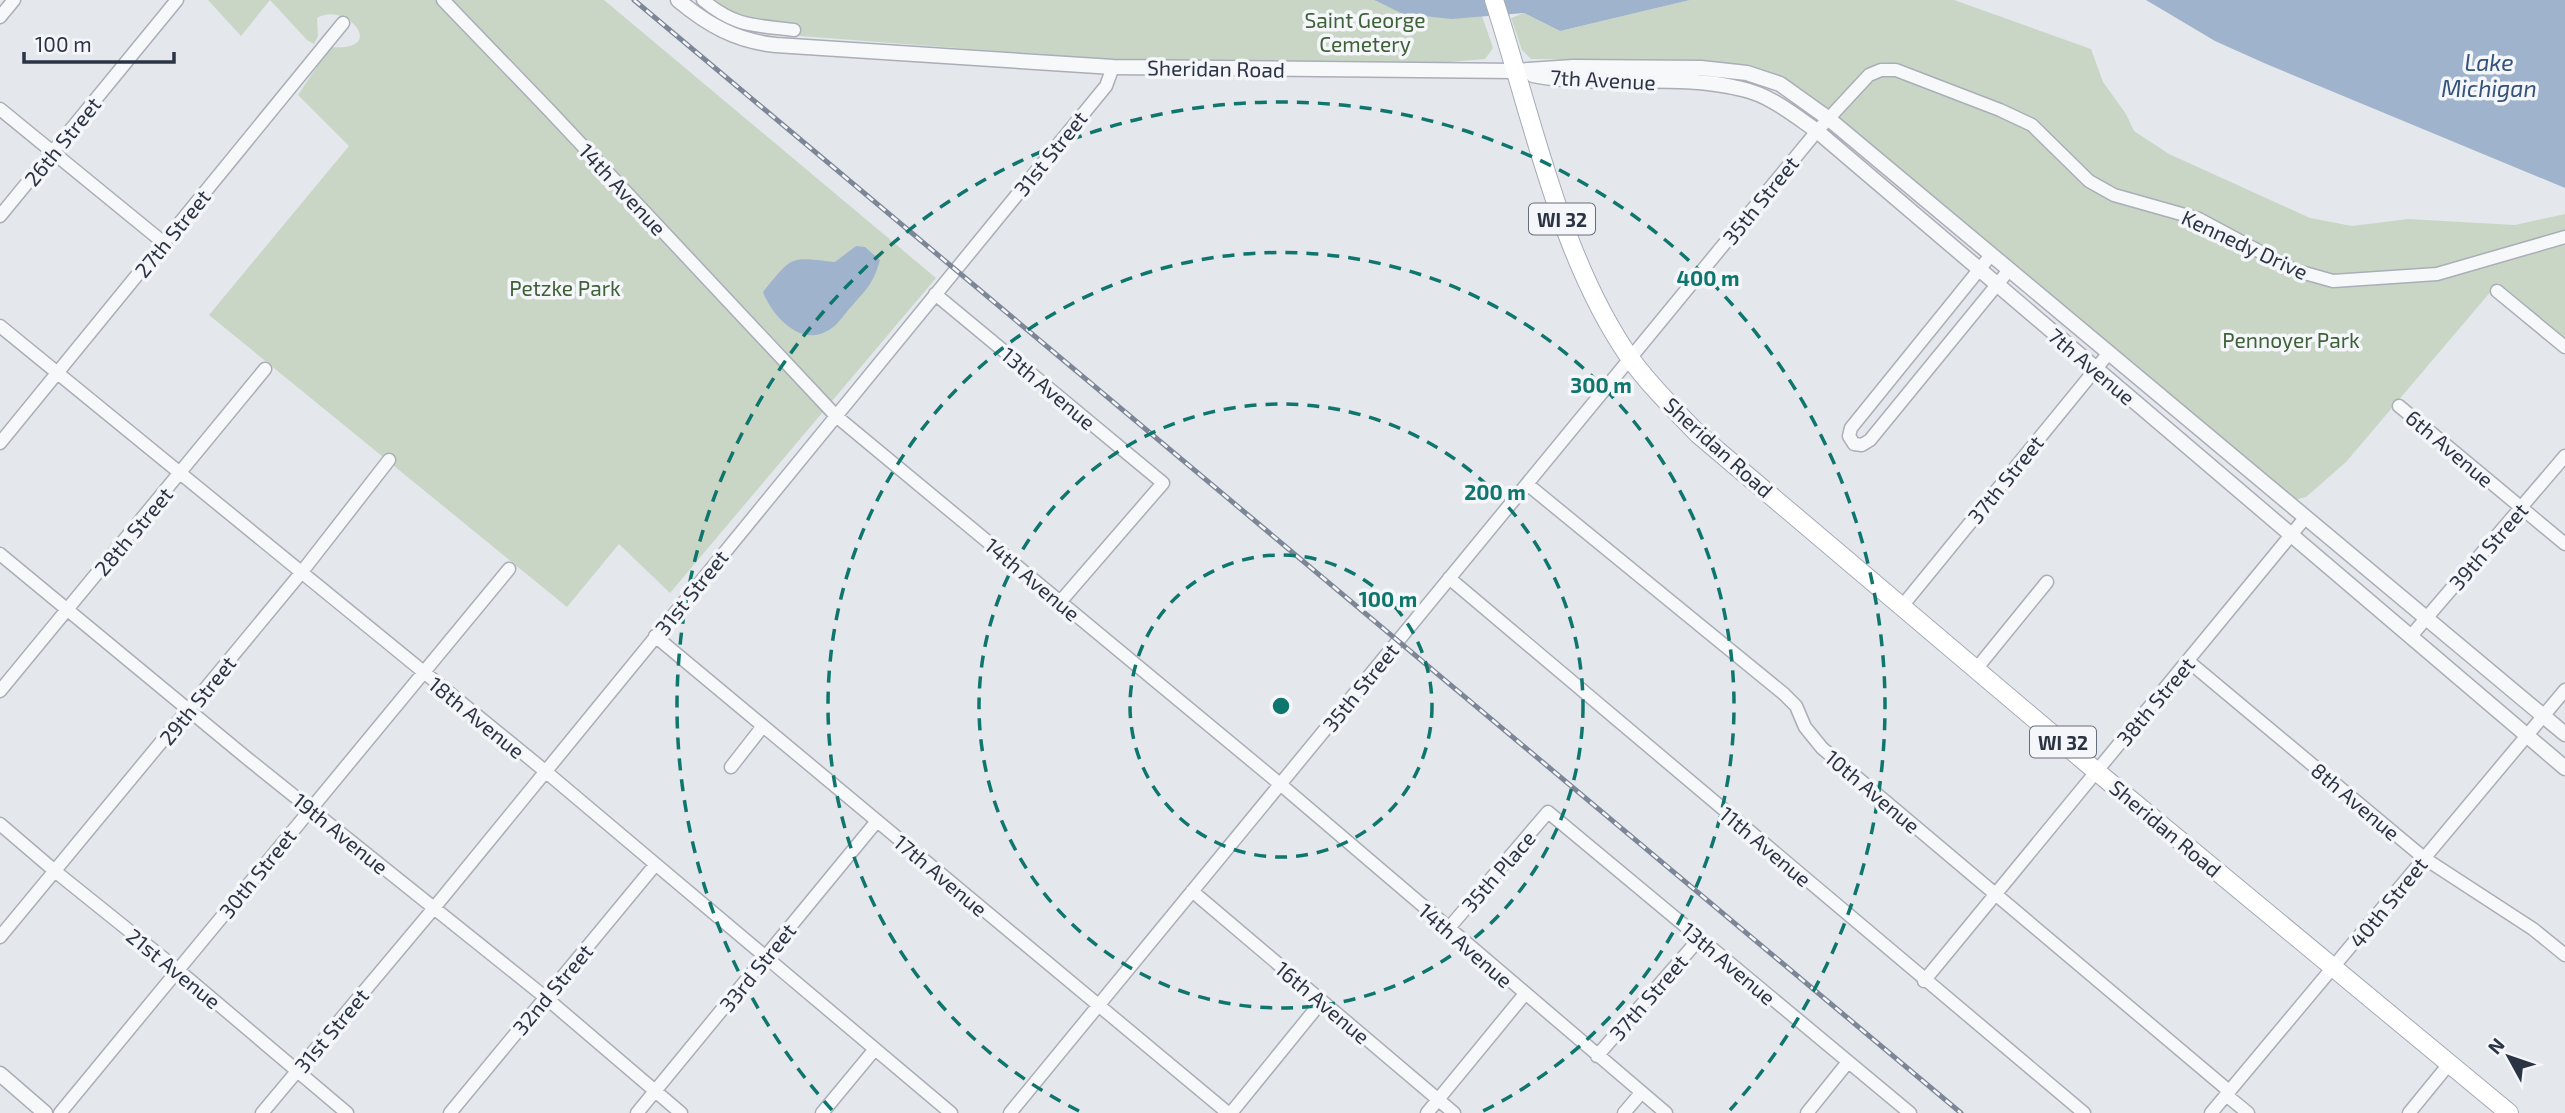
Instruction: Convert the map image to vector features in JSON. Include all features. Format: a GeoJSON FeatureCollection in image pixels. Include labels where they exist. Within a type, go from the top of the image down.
{"type":"FeatureCollection","features":[{"type":"Feature","properties":{"kind":"main road","name":"WI 32"},"geometry":{"type":"LineString","coordinates":[[1494,0],[1515,71]]}},
{"type":"Feature","properties":{"kind":"main road","name":"Sheridan Road"},"geometry":{"type":"LineString","coordinates":[[1515,71],[1565,228],[1591,289],[1630,358],[1666,401],[1698,433],[2096,771],[2509,1113]]}},
{"type":"Feature","properties":{"kind":"street"},"geometry":{"type":"LineString","coordinates":[[0,17],[14,0]]}},
{"type":"Feature","properties":{"kind":"street","name":"26th Street"},"geometry":{"type":"LineString","coordinates":[[0,216],[177,0]]}},
{"type":"Feature","properties":{"kind":"street","name":"14th Avenue"},"geometry":{"type":"LineString","coordinates":[[443,0],[836,416],[1280,784],[1524,995],[1666,1113]]}},
{"type":"Feature","properties":{"kind":"street","name":"Sheridan Road"},"geometry":{"type":"LineString","coordinates":[[678,0],[717,29],[762,44],[1113,67],[1515,71]]}},
{"type":"Feature","properties":{"kind":"street"},"geometry":{"type":"LineString","coordinates":[[703,0],[723,17],[733,21],[794,30]]}},
{"type":"Feature","properties":{"kind":"street","name":"27th Street"},"geometry":{"type":"LineString","coordinates":[[0,443],[343,23]]}},
{"type":"Feature","properties":{"kind":"street","name":"31st Street"},"geometry":{"type":"LineString","coordinates":[[262,1113],[434,908],[1106,86],[1113,67]]}},
{"type":"Feature","properties":{"kind":"street","name":"7th Avenue"},"geometry":{"type":"LineString","coordinates":[[1515,71],[1573,67],[1700,68],[1747,73],[1780,84],[1829,118],[2565,734]]}},
{"type":"Feature","properties":{"kind":"street","name":"Kennedy Drive"},"geometry":{"type":"LineString","coordinates":[[1817,131],[1869,75],[1881,70],[1896,70],[2032,125],[2089,181],[2114,195],[2199,219],[2294,270],[2333,281],[2437,274],[2565,237]]}},
{"type":"Feature","properties":{"kind":"street","name":"7th Avenue"},"geometry":{"type":"LineString","coordinates":[[1515,71],[1563,81],[1700,82],[1744,89],[1783,106],[1817,131],[2565,768]]}},
{"type":"Feature","properties":{"kind":"street"},"geometry":{"type":"LineString","coordinates":[[0,109],[164,243]]}},
{"type":"Feature","properties":{"kind":"street","name":"35th Street"},"geometry":{"type":"LineString","coordinates":[[1010,1113],[1817,131]]}},
{"type":"Feature","properties":{"kind":"street"},"geometry":{"type":"LineString","coordinates":[[1991,255],[1851,428],[1849,436],[1854,444],[1862,445],[1870,440],[2009,270]]}},
{"type":"Feature","properties":{"kind":"street"},"geometry":{"type":"LineString","coordinates":[[2497,291],[2565,347]]}},
{"type":"Feature","properties":{"kind":"street","name":"13th Avenue"},"geometry":{"type":"LineString","coordinates":[[935,294],[1163,483],[1060,602]]}},
{"type":"Feature","properties":{"kind":"street","name":"18th Avenue"},"geometry":{"type":"LineString","coordinates":[[0,326],[545,771],[951,1113]]}},
{"type":"Feature","properties":{"kind":"street","name":"37th Street"},"geometry":{"type":"LineString","coordinates":[[1903,605],[2108,354]]}},
{"type":"Feature","properties":{"kind":"street","name":"28th Street"},"geometry":{"type":"LineString","coordinates":[[0,691],[265,369]]}},
{"type":"Feature","properties":{"kind":"street","name":"6th Avenue"},"geometry":{"type":"LineString","coordinates":[[2399,406],[2565,544]]}},
{"type":"Feature","properties":{"kind":"street","name":"39th Street"},"geometry":{"type":"LineString","coordinates":[[2411,636],[2565,456]]}},
{"type":"Feature","properties":{"kind":"street","name":"29th Street"},"geometry":{"type":"LineString","coordinates":[[0,937],[302,573],[389,460]]}},
{"type":"Feature","properties":{"kind":"street","name":"10th Avenue"},"geometry":{"type":"LineString","coordinates":[[1527,484],[1784,694],[1796,706],[1805,727],[1822,748],[2248,1113]]}},
{"type":"Feature","properties":{"kind":"street","name":"38th Street"},"geometry":{"type":"LineString","coordinates":[[1924,981],[2305,518]]}},
{"type":"Feature","properties":{"kind":"street","name":"19th Avenue"},"geometry":{"type":"LineString","coordinates":[[0,554],[545,997],[681,1113]]}},
{"type":"Feature","properties":{"kind":"street","name":"30th Street"},"geometry":{"type":"LineString","coordinates":[[60,1113],[509,569]]}},
{"type":"Feature","properties":{"kind":"street","name":"11th Avenue"},"geometry":{"type":"LineString","coordinates":[[1449,578],[1924,981],[2084,1113]]}},
{"type":"Feature","properties":{"kind":"street"},"geometry":{"type":"LineString","coordinates":[[1977,668],[2047,582]]}},
{"type":"Feature","properties":{"kind":"street","name":"17th Avenue"},"geometry":{"type":"LineString","coordinates":[[655,636],[1229,1113]]}},
{"type":"Feature","properties":{"kind":"street","name":"8th Avenue"},"geometry":{"type":"LineString","coordinates":[[2188,661],[2424,858],[2533,929],[2565,955]]}},
{"type":"Feature","properties":{"kind":"street","name":"40th Street"},"geometry":{"type":"LineString","coordinates":[[2211,1113],[2565,690]]}},
{"type":"Feature","properties":{"kind":"street"},"geometry":{"type":"LineString","coordinates":[[731,767],[763,726]]}},
{"type":"Feature","properties":{"kind":"street","name":"13th Avenue"},"geometry":{"type":"LineString","coordinates":[[1548,812],[1910,1113]]}},
{"type":"Feature","properties":{"kind":"street","name":"35th Place"},"geometry":{"type":"LineString","coordinates":[[1448,929],[1548,812]]}},
{"type":"Feature","properties":{"kind":"street","name":"33rd Street"},"geometry":{"type":"LineString","coordinates":[[636,1113],[877,821]]}},
{"type":"Feature","properties":{"kind":"street","name":"21st Avenue"},"geometry":{"type":"LineString","coordinates":[[0,824],[347,1113]]}},
{"type":"Feature","properties":{"kind":"street","name":"32nd Street"},"geometry":{"type":"LineString","coordinates":[[450,1113],[655,864]]}},
{"type":"Feature","properties":{"kind":"street","name":"16th Avenue"},"geometry":{"type":"LineString","coordinates":[[1192,891],[1454,1113]]}},
{"type":"Feature","properties":{"kind":"street","name":"37th Street"},"geometry":{"type":"LineString","coordinates":[[1597,1056],[1700,938]]}},
{"type":"Feature","properties":{"kind":"street"},"geometry":{"type":"LineString","coordinates":[[1427,1113],[1524,995]]}},
{"type":"Feature","properties":{"kind":"street"},"geometry":{"type":"LineString","coordinates":[[1229,1113],[1322,1001]]}},
{"type":"Feature","properties":{"kind":"street"},"geometry":{"type":"LineString","coordinates":[[822,1113],[875,1049]]}},
{"type":"Feature","properties":{"kind":"street"},"geometry":{"type":"LineString","coordinates":[[1807,1113],[1848,1062]]}},
{"type":"Feature","properties":{"kind":"street"},"geometry":{"type":"LineString","coordinates":[[2409,1113],[2449,1064]]}},
{"type":"Feature","properties":{"kind":"street"},"geometry":{"type":"LineString","coordinates":[[0,1074],[45,1113]]}},
{"type":"Feature","properties":{"kind":"street"},"geometry":{"type":"LineString","coordinates":[[1624,1113],[1641,1093]]}},
{"type":"Feature","properties":{"kind":"green space"},"geometry":{"type":"Polygon","coordinates":[[[208,0],[270,0],[241,36],[208,0]]]}},
{"type":"Feature","properties":{"kind":"green space","name":"Petzke Park"},"geometry":{"type":"Polygon","coordinates":[[[270,0],[604,0],[936,278],[670,593],[619,544],[567,607],[209,315],[349,146],[298,95],[330,47],[348,46],[357,42],[360,35],[357,28],[340,16],[328,14],[317,18],[318,36],[314,44],[307,40],[270,0]]]}},
{"type":"Feature","properties":{"kind":"green space","name":"Saint George Cemetery"},"geometry":{"type":"Polygon","coordinates":[[[698,0],[1374,0],[1399,11],[1426,16],[1482,16],[1493,48],[1485,59],[1426,64],[1112,60],[736,31],[698,0]]]}},
{"type":"Feature","properties":{"kind":"green space","name":"Pennoyer Park"},"geometry":{"type":"Polygon","coordinates":[[[1690,0],[1954,0],[2091,49],[2103,82],[2126,114],[2134,131],[2169,154],[2310,218],[2352,226],[2408,219],[2515,225],[2565,214],[2565,337],[2498,283],[2346,462],[2306,497],[2295,500],[1813,98],[1767,73],[1710,61],[1531,59],[1522,50],[1511,18],[1524,13],[1560,31],[1690,0]]]}},
{"type":"Feature","properties":{"kind":"water"},"geometry":{"type":"Polygon","coordinates":[[[1374,0],[1690,0],[1560,31],[1524,13],[1452,19],[1403,14],[1374,0]]]}},
{"type":"Feature","properties":{"kind":"water","name":"Lake Michigan"},"geometry":{"type":"Polygon","coordinates":[[[2146,0],[2565,0],[2565,188],[2264,63],[2215,41],[2146,0]]]}},
{"type":"Feature","properties":{"kind":"water"},"geometry":{"type":"Polygon","coordinates":[[[856,246],[865,247],[880,260],[869,285],[829,330],[818,335],[798,332],[773,311],[763,292],[787,265],[793,261],[809,259],[835,262],[856,246]]]}},
{"type":"Feature","properties":{"kind":"railway"},"geometry":{"type":"LineString","coordinates":[[634,0],[1961,1113]]}}]}
